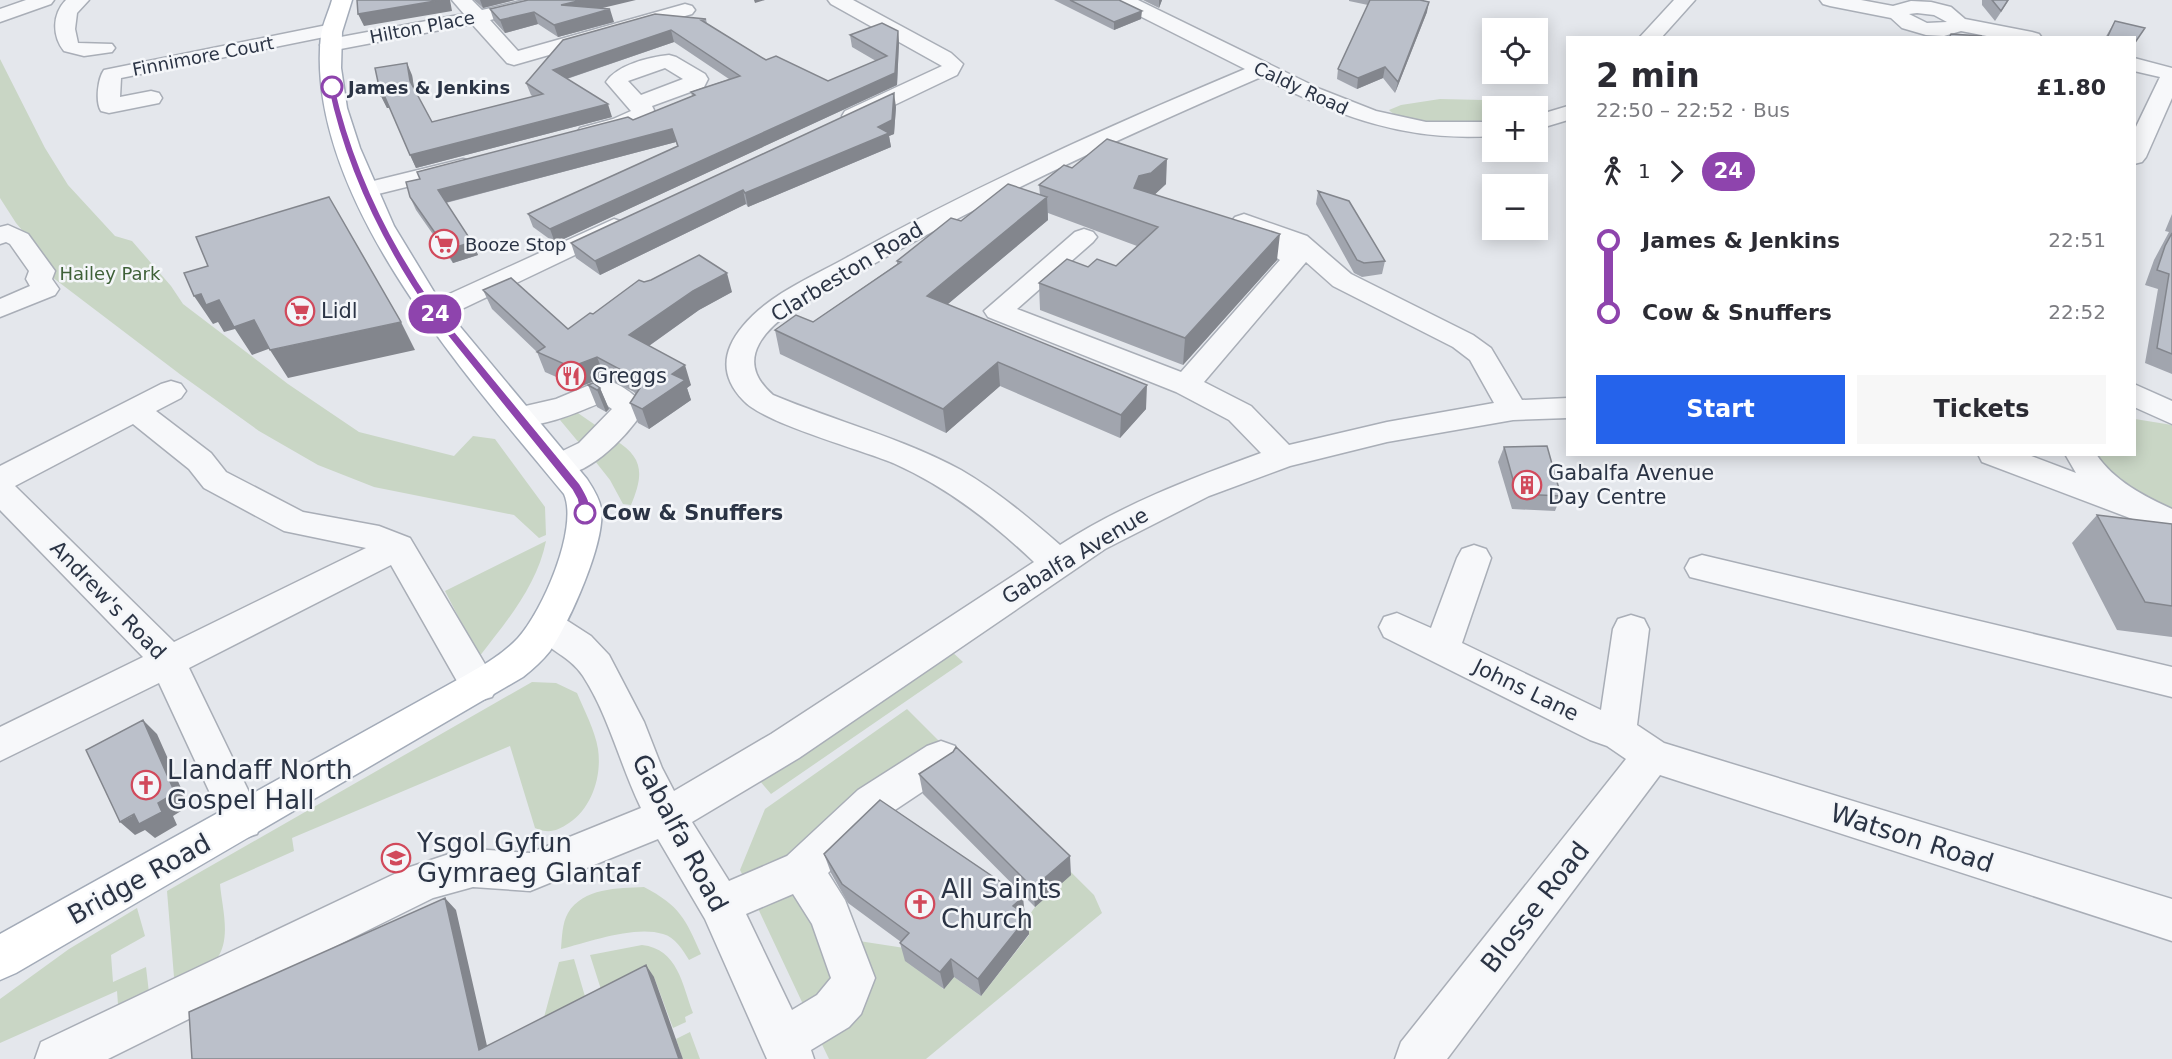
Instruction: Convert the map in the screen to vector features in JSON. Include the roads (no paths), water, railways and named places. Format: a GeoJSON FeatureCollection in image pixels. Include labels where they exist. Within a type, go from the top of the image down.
{"type":"FeatureCollection","features":[{"type":"Feature","properties":{"kind":"main road","name":"Bridge Road"},"geometry":{"type":"LineString","coordinates":[[0,957],[479,686],[520,658],[536,642],[547,626],[574,558],[583,531],[585,513],[583,499],[559,466],[433,312],[402,262],[366,190],[347,145],[334,101],[330,71],[331,38],[342,0]]}},
{"type":"Feature","properties":{"kind":"street"},"geometry":{"type":"LineString","coordinates":[[0,16],[44,0]]}},
{"type":"Feature","properties":{"kind":"street"},"geometry":{"type":"LineString","coordinates":[[79,0],[67,12],[65,21],[68,44],[72,48],[81,50],[105,48]]}},
{"type":"Feature","properties":{"kind":"street"},"geometry":{"type":"LineString","coordinates":[[462,0],[514,59],[685,10]]}},
{"type":"Feature","properties":{"kind":"street","name":"Hilton Place"},"geometry":{"type":"LineString","coordinates":[[331,38],[478,17],[550,0]]}},
{"type":"Feature","properties":{"kind":"street"},"geometry":{"type":"LineString","coordinates":[[833,125],[950,71],[952,64],[944,57],[838,0]]}},
{"type":"Feature","properties":{"kind":"street","name":"Caldy Road"},"geometry":{"type":"LineString","coordinates":[[1123,0],[1336,106],[1379,121],[1442,130],[1482,129]]}},
{"type":"Feature","properties":{"kind":"street"},"geometry":{"type":"LineString","coordinates":[[1651,36],[1685,0]]}},
{"type":"Feature","properties":{"kind":"street"},"geometry":{"type":"LineString","coordinates":[[1830,0],[1898,14],[1915,32],[1941,30],[1955,27],[1958,24],[2021,36]]}},
{"type":"Feature","properties":{"kind":"street"},"geometry":{"type":"LineString","coordinates":[[1898,14],[1900,10],[1911,6],[1938,4],[1954,17],[1958,24]]}},
{"type":"Feature","properties":{"kind":"street","name":"Finnimore Court"},"geometry":{"type":"LineString","coordinates":[[151,98],[109,106],[111,74],[331,38]]}},
{"type":"Feature","properties":{"kind":"street"},"geometry":{"type":"LineString","coordinates":[[2136,65],[2172,74],[2166,100],[2136,153]]}},
{"type":"Feature","properties":{"kind":"street","name":"Clarbeston Road"},"geometry":{"type":"LineString","coordinates":[[1057,562],[993,508],[949,478],[921,464],[762,402],[750,392],[742,378],[739,368],[744,344],[752,332],[789,303],[897,240],[1074,151],[1262,69]]}},
{"type":"Feature","properties":{"kind":"street"},"geometry":{"type":"LineString","coordinates":[[572,138],[621,124],[640,109]]}},
{"type":"Feature","properties":{"kind":"street"},"geometry":{"type":"LineString","coordinates":[[1548,119],[1566,114]]}},
{"type":"Feature","properties":{"kind":"street"},"geometry":{"type":"LineString","coordinates":[[366,190],[481,161]]}},
{"type":"Feature","properties":{"kind":"street"},"geometry":{"type":"LineString","coordinates":[[433,312],[630,220]]}},
{"type":"Feature","properties":{"kind":"street"},"geometry":{"type":"LineString","coordinates":[[1186,385],[1295,259],[1235,227],[1298,241],[1342,280],[1472,348],[1481,354],[1513,410]]}},
{"type":"Feature","properties":{"kind":"street"},"geometry":{"type":"LineString","coordinates":[[0,236],[8,233],[19,239],[42,271],[39,279],[46,289],[0,309]]}},
{"type":"Feature","properties":{"kind":"street"},"geometry":{"type":"LineString","coordinates":[[1084,237],[998,311],[1186,385],[1240,413],[1283,457]]}},
{"type":"Feature","properties":{"kind":"street"},"geometry":{"type":"LineString","coordinates":[[519,417],[564,408],[604,389],[630,408],[591,451],[559,466]]}},
{"type":"Feature","properties":{"kind":"street"},"geometry":{"type":"LineString","coordinates":[[0,480],[171,391]]}},
{"type":"Feature","properties":{"kind":"street"},"geometry":{"type":"LineString","coordinates":[[2136,395],[2172,415]]}},
{"type":"Feature","properties":{"kind":"street","name":"Gabalfa Avenue"},"geometry":{"type":"LineString","coordinates":[[58,1059],[422,882],[473,868],[530,872],[666,816],[785,746],[1057,562],[1129,521],[1198,488],[1283,457],[1387,432],[1513,410],[1566,408]]}},
{"type":"Feature","properties":{"kind":"street"},"geometry":{"type":"LineString","coordinates":[[2136,409],[2172,415]]}},
{"type":"Feature","properties":{"kind":"street"},"geometry":{"type":"LineString","coordinates":[[135,410],[200,461],[215,480],[296,523],[380,538],[398,547],[479,686]]}},
{"type":"Feature","properties":{"kind":"street"},"geometry":{"type":"LineString","coordinates":[[1999,456],[2172,522]]}},
{"type":"Feature","properties":{"kind":"street"},"geometry":{"type":"LineString","coordinates":[[2081,456],[2088,469],[2112,491],[2143,510]]}},
{"type":"Feature","properties":{"kind":"street","name":"Andrew's Road"},"geometry":{"type":"LineString","coordinates":[[0,490],[167,660],[243,821]]}},
{"type":"Feature","properties":{"kind":"street"},"geometry":{"type":"LineString","coordinates":[[0,745],[398,547]]}},
{"type":"Feature","properties":{"kind":"street"},"geometry":{"type":"LineString","coordinates":[[1442,648],[1474,558]]}},
{"type":"Feature","properties":{"kind":"street"},"geometry":{"type":"LineString","coordinates":[[1702,568],[2172,682]]}},
{"type":"Feature","properties":{"kind":"street","name":"Gabalfa Road"},"geometry":{"type":"LineString","coordinates":[[547,626],[578,646],[596,665],[625,722],[644,773],[666,816],[720,905],[787,1050]]}},
{"type":"Feature","properties":{"kind":"street","name":"Johns Lane"},"geometry":{"type":"LineString","coordinates":[[1397,627],[1603,729],[1617,732],[1652,756]]}},
{"type":"Feature","properties":{"kind":"street"},"geometry":{"type":"LineString","coordinates":[[1617,732],[1631,629]]}},
{"type":"Feature","properties":{"kind":"street","name":"Watson Road"},"geometry":{"type":"LineString","coordinates":[[1652,756],[2172,920]]}},
{"type":"Feature","properties":{"kind":"street","name":"Blosse Road"},"geometry":{"type":"LineString","coordinates":[[1418,1059],[1652,756]]}},
{"type":"Feature","properties":{"kind":"street"},"geometry":{"type":"LineString","coordinates":[[720,905],[802,870],[872,803],[941,758]]}},
{"type":"Feature","properties":{"kind":"street"},"geometry":{"type":"LineString","coordinates":[[787,1050],[845,998],[853,978],[830,914],[802,870]]}},
{"type":"Feature","properties":{"kind":"place","name":"James & Jenkins"},"geometry":{"type":"Point","coordinates":[332,87]}},
{"type":"Feature","properties":{"kind":"place","name":"Booze Stop"},"geometry":{"type":"Point","coordinates":[444,244]}},
{"type":"Feature","properties":{"kind":"place","name":"Lidl"},"geometry":{"type":"Point","coordinates":[300,311]}},
{"type":"Feature","properties":{"kind":"place","name":"Greggs"},"geometry":{"type":"Point","coordinates":[571,376]}},
{"type":"Feature","properties":{"kind":"place","name":"Gabalfa Avenue Day Centre"},"geometry":{"type":"Point","coordinates":[1527,485]}},
{"type":"Feature","properties":{"kind":"place","name":"Cow & Snuffers"},"geometry":{"type":"Point","coordinates":[585,513]}},
{"type":"Feature","properties":{"kind":"place","name":"Llandaff North Gospel Hall"},"geometry":{"type":"Point","coordinates":[146,785]}},
{"type":"Feature","properties":{"kind":"place","name":"Ysgol Gyfun Gymraeg Glantaf"},"geometry":{"type":"Point","coordinates":[396,858]}},
{"type":"Feature","properties":{"kind":"place","name":"All Saints Church"},"geometry":{"type":"Point","coordinates":[920,904]}},
{"type":"Feature","properties":{"kind":"park label","name":"Hailey Park"},"geometry":{"type":"Point","coordinates":[110,273]}}]}
